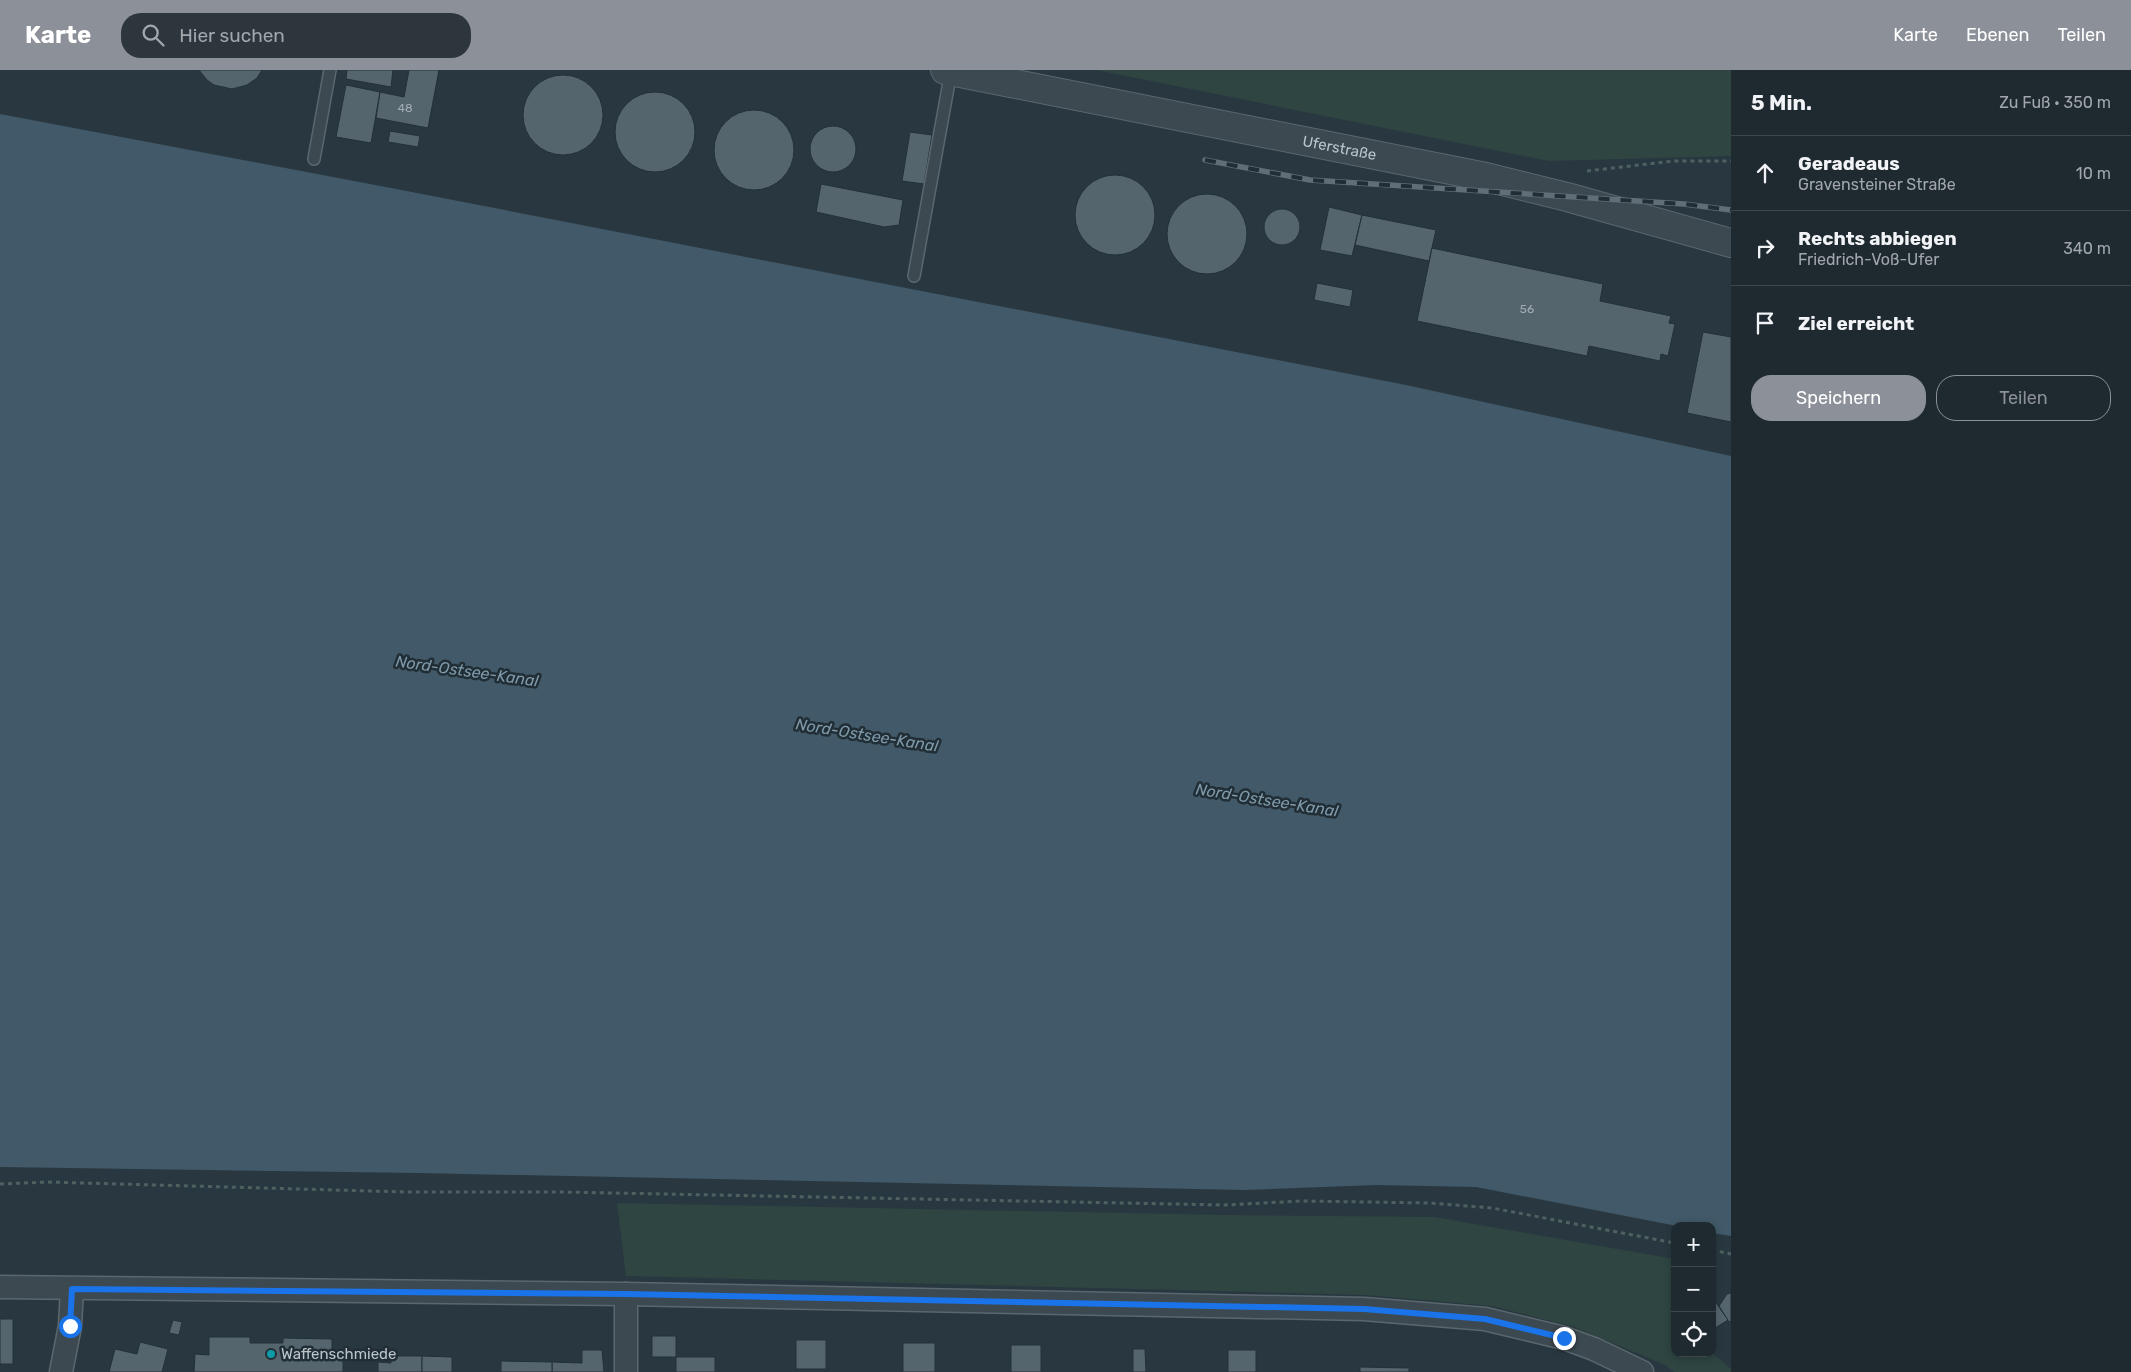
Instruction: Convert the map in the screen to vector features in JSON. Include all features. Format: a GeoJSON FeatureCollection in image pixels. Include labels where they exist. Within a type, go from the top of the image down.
{"type":"FeatureCollection","features":[{"type":"Feature","properties":{"kind":"street","name":"Uferstraße"},"geometry":{"type":"LineString","coordinates":[[948,70],[1476,175],[1567,197],[1731,243]]}},
{"type":"Feature","properties":{"kind":"street"},"geometry":{"type":"LineString","coordinates":[[0,1287],[626,1294],[1364,1309],[1485,1319],[1564,1338],[1594,1349],[1642,1372]]}},
{"type":"Feature","properties":{"kind":"street"},"geometry":{"type":"LineString","coordinates":[[61,1372],[70,1326],[72,1289]]}},
{"type":"Feature","properties":{"kind":"street"},"geometry":{"type":"LineString","coordinates":[[626,1294],[626,1372]]}},
{"type":"Feature","properties":{"kind":"lane"},"geometry":{"type":"LineString","coordinates":[[314,159],[330,70]]}},
{"type":"Feature","properties":{"kind":"lane"},"geometry":{"type":"LineString","coordinates":[[914,276],[948,70]]}},
{"type":"Feature","properties":{"kind":"path"},"geometry":{"type":"LineString","coordinates":[[1581,171],[1674,161],[1731,161]]}},
{"type":"Feature","properties":{"kind":"path"},"geometry":{"type":"LineString","coordinates":[[0,1184],[47,1182],[407,1192],[561,1192],[806,1196],[1126,1204],[1225,1205],[1302,1201],[1430,1203],[1492,1208],[1671,1242]]}},
{"type":"Feature","properties":{"kind":"path"},"geometry":{"type":"LineString","coordinates":[[1716,1251],[1731,1254]]}},
{"type":"Feature","properties":{"kind":"green space"},"geometry":{"type":"Polygon","coordinates":[[[1096,70],[1731,70],[1731,156],[1549,161],[1096,70]]]}},
{"type":"Feature","properties":{"kind":"green space"},"geometry":{"type":"Polygon","coordinates":[[[617,1203],[1226,1215],[1434,1217],[1671,1258],[1671,1357],[1716,1356],[1731,1369],[1731,1372],[1674,1372],[1665,1365],[1574,1327],[1492,1306],[1366,1295],[626,1276],[617,1203]]]}},
{"type":"Feature","properties":{"kind":"water","name":"Nord-Ostsee-Kanal"},"geometry":{"type":"Polygon","coordinates":[[[0,114],[1406,385],[1731,456],[1731,1236],[1716,1234],[1716,1222],[1671,1222],[1671,1225],[1476,1187],[1377,1185],[1245,1190],[418,1173],[0,1167],[0,114]]]}},
{"type":"Feature","properties":{"kind":"building"},"geometry":{"type":"Polygon","coordinates":[[[199,70],[262,70],[257,78],[247,85],[232,89],[214,85],[199,70]]]}},
{"type":"Feature","properties":{"kind":"building"},"geometry":{"type":"Polygon","coordinates":[[[347,70],[393,70],[391,87],[346,79],[347,70]]]}},
{"type":"Feature","properties":{"kind":"building"},"geometry":{"type":"Polygon","coordinates":[[[409,70],[439,70],[428,128],[376,118],[380,92],[404,97],[409,70]]]}},
{"type":"Feature","properties":{"kind":"building"},"geometry":{"type":"Polygon","coordinates":[[[563,75],[578,78],[591,87],[600,100],[603,115],[600,130],[591,143],[578,152],[563,155],[548,152],[535,143],[526,130],[523,115],[526,100],[535,87],[548,78],[563,75]]]}},
{"type":"Feature","properties":{"kind":"building"},"geometry":{"type":"Polygon","coordinates":[[[346,85],[380,92],[371,143],[336,137],[346,85]]]}},
{"type":"Feature","properties":{"kind":"building"},"geometry":{"type":"Polygon","coordinates":[[[655,92],[670,95],[683,104],[692,117],[695,132],[692,147],[683,160],[670,169],[655,172],[640,169],[627,160],[618,147],[615,132],[618,117],[627,104],[640,95],[655,92]]]}},
{"type":"Feature","properties":{"kind":"building"},"geometry":{"type":"Polygon","coordinates":[[[754,110],[769,113],[782,122],[791,135],[794,150],[791,165],[782,178],[769,187],[754,190],[739,187],[726,178],[717,165],[714,150],[717,135],[726,122],[739,113],[754,110]]]}},
{"type":"Feature","properties":{"kind":"building"},"geometry":{"type":"Polygon","coordinates":[[[833,126],[846,130],[852,136],[856,149],[852,162],[846,168],[833,172],[820,168],[814,162],[810,149],[814,136],[820,130],[833,126]]]}},
{"type":"Feature","properties":{"kind":"building"},"geometry":{"type":"Polygon","coordinates":[[[390,131],[420,136],[418,147],[388,142],[390,131]]]}},
{"type":"Feature","properties":{"kind":"building"},"geometry":{"type":"Polygon","coordinates":[[[910,132],[932,135],[924,184],[902,181],[910,132]]]}},
{"type":"Feature","properties":{"kind":"building"},"geometry":{"type":"Polygon","coordinates":[[[1115,175],[1130,178],[1143,187],[1152,200],[1155,215],[1152,230],[1143,243],[1130,252],[1115,255],[1100,252],[1087,243],[1078,230],[1075,215],[1078,200],[1087,187],[1100,178],[1115,175]]]}},
{"type":"Feature","properties":{"kind":"building"},"geometry":{"type":"Polygon","coordinates":[[[821,184],[903,200],[899,225],[884,227],[816,212],[821,184]]]}},
{"type":"Feature","properties":{"kind":"building"},"geometry":{"type":"Polygon","coordinates":[[[1207,194],[1222,197],[1235,206],[1244,219],[1247,234],[1244,249],[1235,262],[1222,271],[1207,274],[1192,271],[1179,262],[1170,249],[1167,234],[1170,219],[1179,206],[1192,197],[1207,194]]]}},
{"type":"Feature","properties":{"kind":"building"},"geometry":{"type":"Polygon","coordinates":[[[1329,207],[1362,215],[1352,256],[1320,250],[1329,207]]]}},
{"type":"Feature","properties":{"kind":"building"},"geometry":{"type":"Polygon","coordinates":[[[1282,209],[1289,210],[1295,214],[1299,220],[1299,234],[1295,240],[1289,244],[1282,245],[1275,244],[1269,240],[1265,234],[1264,227],[1265,220],[1269,214],[1275,210],[1282,209]]]}},
{"type":"Feature","properties":{"kind":"building"},"geometry":{"type":"Polygon","coordinates":[[[1362,215],[1436,230],[1429,261],[1355,245],[1362,215]]]}},
{"type":"Feature","properties":{"kind":"building"},"geometry":{"type":"Polygon","coordinates":[[[1432,248],[1603,284],[1600,301],[1671,316],[1669,323],[1675,324],[1668,356],[1661,354],[1660,361],[1589,346],[1587,356],[1417,321],[1432,248]]]}},
{"type":"Feature","properties":{"kind":"building"},"geometry":{"type":"Polygon","coordinates":[[[1317,283],[1353,290],[1350,307],[1314,300],[1317,283]]]}},
{"type":"Feature","properties":{"kind":"building"},"geometry":{"type":"Polygon","coordinates":[[[1703,332],[1731,337],[1731,422],[1687,413],[1703,332]]]}},
{"type":"Feature","properties":{"kind":"building"},"geometry":{"type":"Polygon","coordinates":[[[1731,1293],[1731,1321],[1729,1322],[1719,1306],[1727,1294],[1731,1293]]]}},
{"type":"Feature","properties":{"kind":"building"},"geometry":{"type":"Polygon","coordinates":[[[1716,1303],[1728,1320],[1716,1328],[1716,1303]]]}},
{"type":"Feature","properties":{"kind":"building"},"geometry":{"type":"Polygon","coordinates":[[[0,1319],[13,1319],[13,1364],[0,1364],[0,1319]]]}},
{"type":"Feature","properties":{"kind":"building"},"geometry":{"type":"Polygon","coordinates":[[[173,1320],[182,1322],[179,1335],[169,1333],[173,1320]]]}},
{"type":"Feature","properties":{"kind":"building"},"geometry":{"type":"Polygon","coordinates":[[[652,1336],[676,1336],[676,1357],[652,1357],[652,1336]]]}},
{"type":"Feature","properties":{"kind":"building","name":"Waffenschmiede"},"geometry":{"type":"Polygon","coordinates":[[[209,1337],[250,1337],[250,1343],[283,1343],[283,1338],[332,1339],[332,1357],[343,1357],[343,1372],[194,1372],[195,1354],[209,1355],[209,1337]]]}},
{"type":"Feature","properties":{"kind":"building"},"geometry":{"type":"Polygon","coordinates":[[[796,1340],[826,1340],[826,1369],[796,1369],[796,1340]]]}},
{"type":"Feature","properties":{"kind":"building"},"geometry":{"type":"Polygon","coordinates":[[[140,1342],[168,1349],[162,1372],[109,1372],[115,1349],[137,1354],[140,1342]]]}},
{"type":"Feature","properties":{"kind":"building"},"geometry":{"type":"Polygon","coordinates":[[[903,1343],[935,1343],[935,1372],[903,1372],[903,1343]]]}},
{"type":"Feature","properties":{"kind":"building"},"geometry":{"type":"Polygon","coordinates":[[[1011,1345],[1041,1345],[1041,1372],[1011,1372],[1011,1345]]]}},
{"type":"Feature","properties":{"kind":"building"},"geometry":{"type":"Polygon","coordinates":[[[1133,1349],[1145,1349],[1146,1372],[1133,1372],[1133,1349]]]}},
{"type":"Feature","properties":{"kind":"building"},"geometry":{"type":"Polygon","coordinates":[[[582,1350],[602,1350],[604,1372],[552,1372],[552,1362],[582,1363],[582,1350]]]}},
{"type":"Feature","properties":{"kind":"building"},"geometry":{"type":"Polygon","coordinates":[[[1228,1350],[1256,1350],[1256,1372],[1228,1372],[1228,1350]]]}},
{"type":"Feature","properties":{"kind":"building"},"geometry":{"type":"Polygon","coordinates":[[[391,1356],[422,1356],[422,1372],[378,1372],[378,1362],[391,1363],[391,1356]]]}},
{"type":"Feature","properties":{"kind":"building"},"geometry":{"type":"Polygon","coordinates":[[[422,1356],[452,1357],[452,1372],[422,1372],[422,1356]]]}},
{"type":"Feature","properties":{"kind":"building"},"geometry":{"type":"Polygon","coordinates":[[[676,1357],[715,1357],[715,1372],[676,1372],[676,1357]]]}},
{"type":"Feature","properties":{"kind":"building"},"geometry":{"type":"Polygon","coordinates":[[[501,1361],[552,1362],[552,1372],[501,1372],[501,1361]]]}},
{"type":"Feature","properties":{"kind":"building"},"geometry":{"type":"Polygon","coordinates":[[[1360,1367],[1409,1368],[1409,1372],[1360,1372],[1360,1367]]]}},
{"type":"Feature","properties":{"kind":"railway"},"geometry":{"type":"LineString","coordinates":[[1205,160],[1310,180],[1684,204],[1731,210]]}},
{"type":"Feature","properties":{"kind":"place","name":"Waffenschmiede"},"geometry":{"type":"Point","coordinates":[271,1354]}},
{"type":"Feature","properties":{"kind":"route"},"geometry":{"type":"LineString","coordinates":[[70,1326],[72,1289],[626,1294],[1364,1309],[1485,1319],[1564,1338]]}}]}
